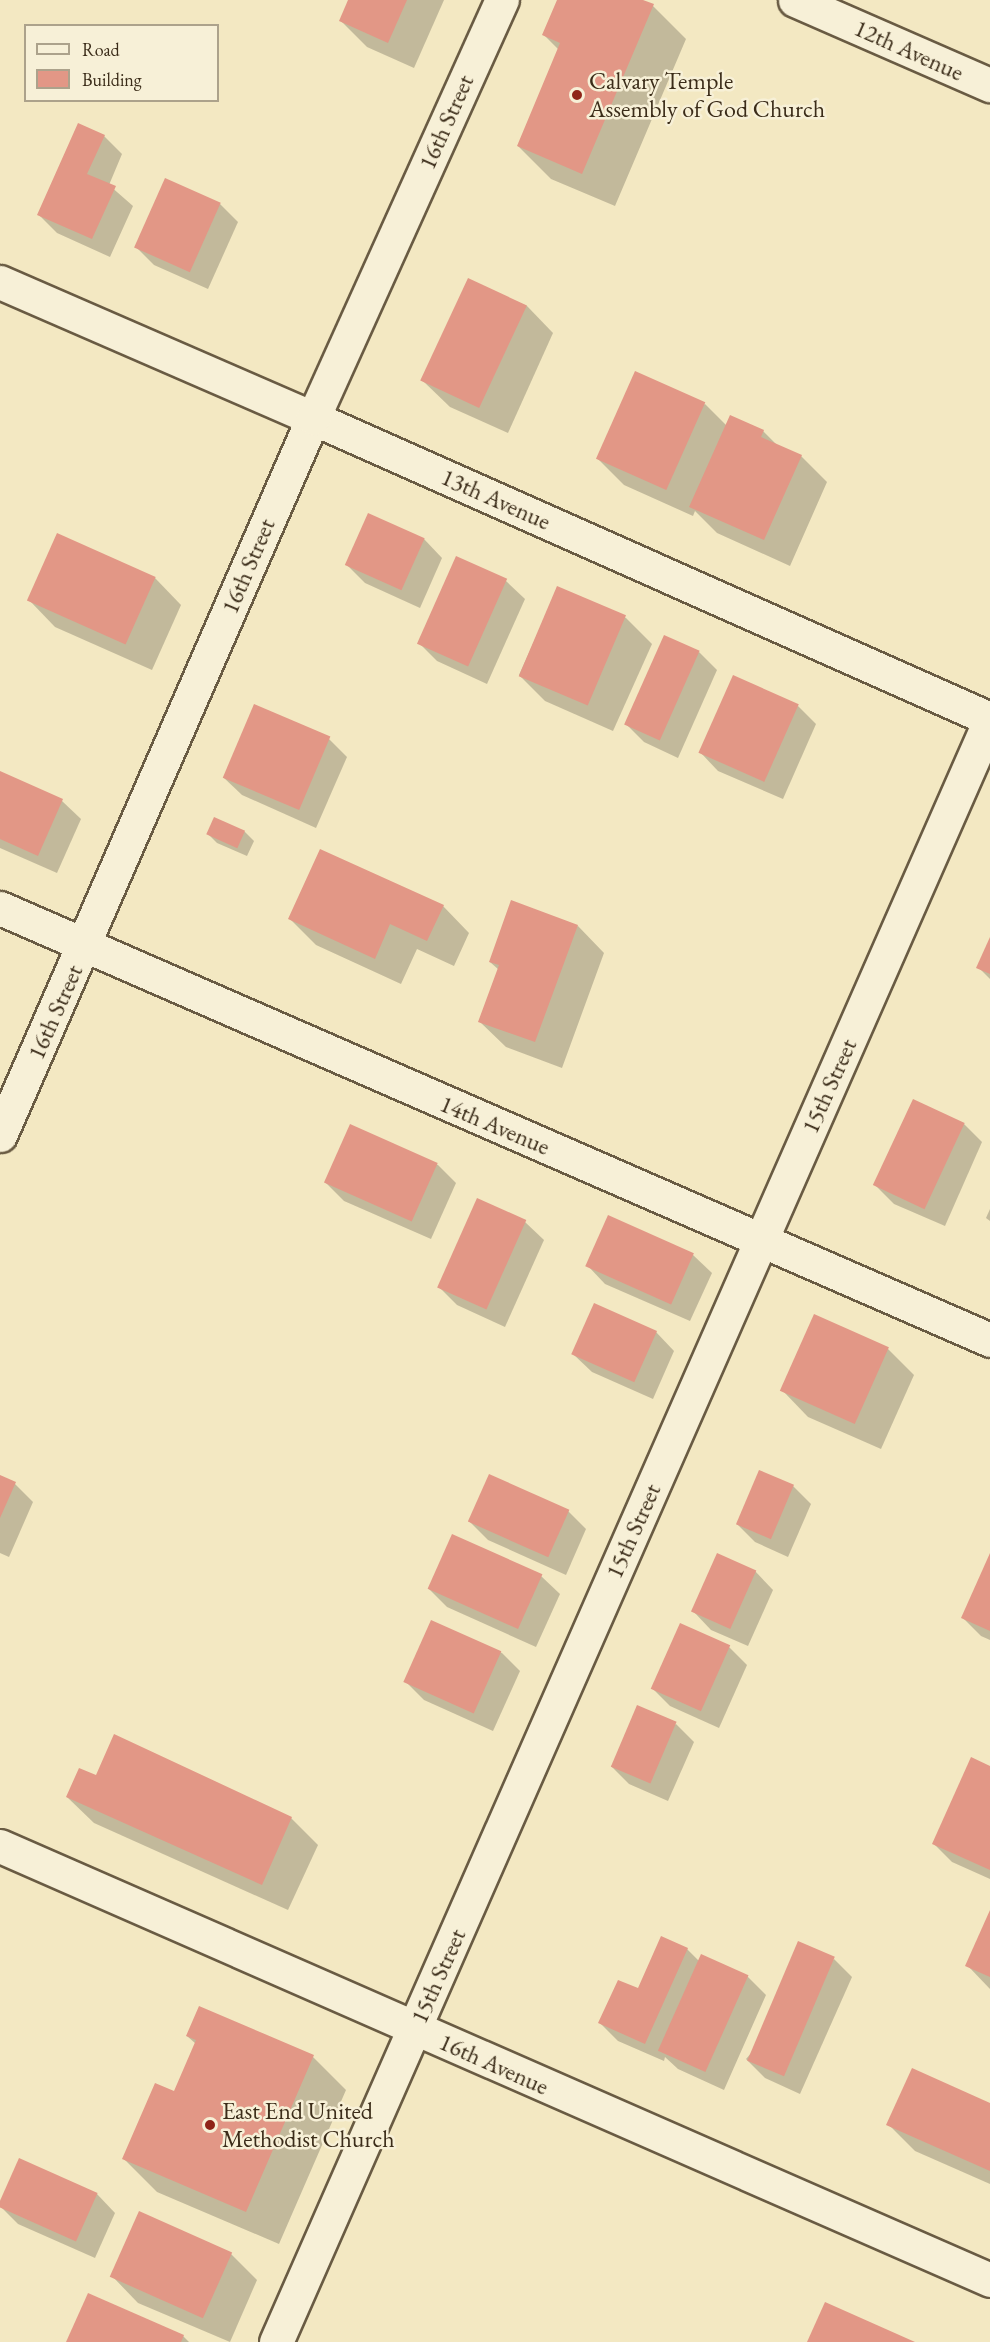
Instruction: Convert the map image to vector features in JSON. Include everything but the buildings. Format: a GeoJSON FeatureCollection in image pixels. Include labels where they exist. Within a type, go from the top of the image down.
{"type":"FeatureCollection","features":[{"type":"Feature","properties":{"kind":"street","name":"16th Street"},"geometry":{"type":"LineString","coordinates":[[0,1135],[313,418],[502,0]]}},
{"type":"Feature","properties":{"kind":"street","name":"12th Avenue"},"geometry":{"type":"LineString","coordinates":[[795,0],[990,85]]}},
{"type":"Feature","properties":{"kind":"street","name":"13th Avenue"},"geometry":{"type":"LineString","coordinates":[[0,282],[313,418],[990,720]]}},
{"type":"Feature","properties":{"kind":"street","name":"15th Street"},"geometry":{"type":"LineString","coordinates":[[276,2342],[990,720]]}},
{"type":"Feature","properties":{"kind":"street","name":"14th Avenue"},"geometry":{"type":"LineString","coordinates":[[0,908],[990,1340]]}},
{"type":"Feature","properties":{"kind":"street","name":"16th Avenue"},"geometry":{"type":"LineString","coordinates":[[0,1846],[415,2030],[990,2280]]}},
{"type":"Feature","properties":{"kind":"place","name":"Calvary Temple Assembly of God Church"},"geometry":{"type":"Point","coordinates":[577,95]}},
{"type":"Feature","properties":{"kind":"place","name":"East End United Methodist Church"},"geometry":{"type":"Point","coordinates":[210,2125]}}]}
